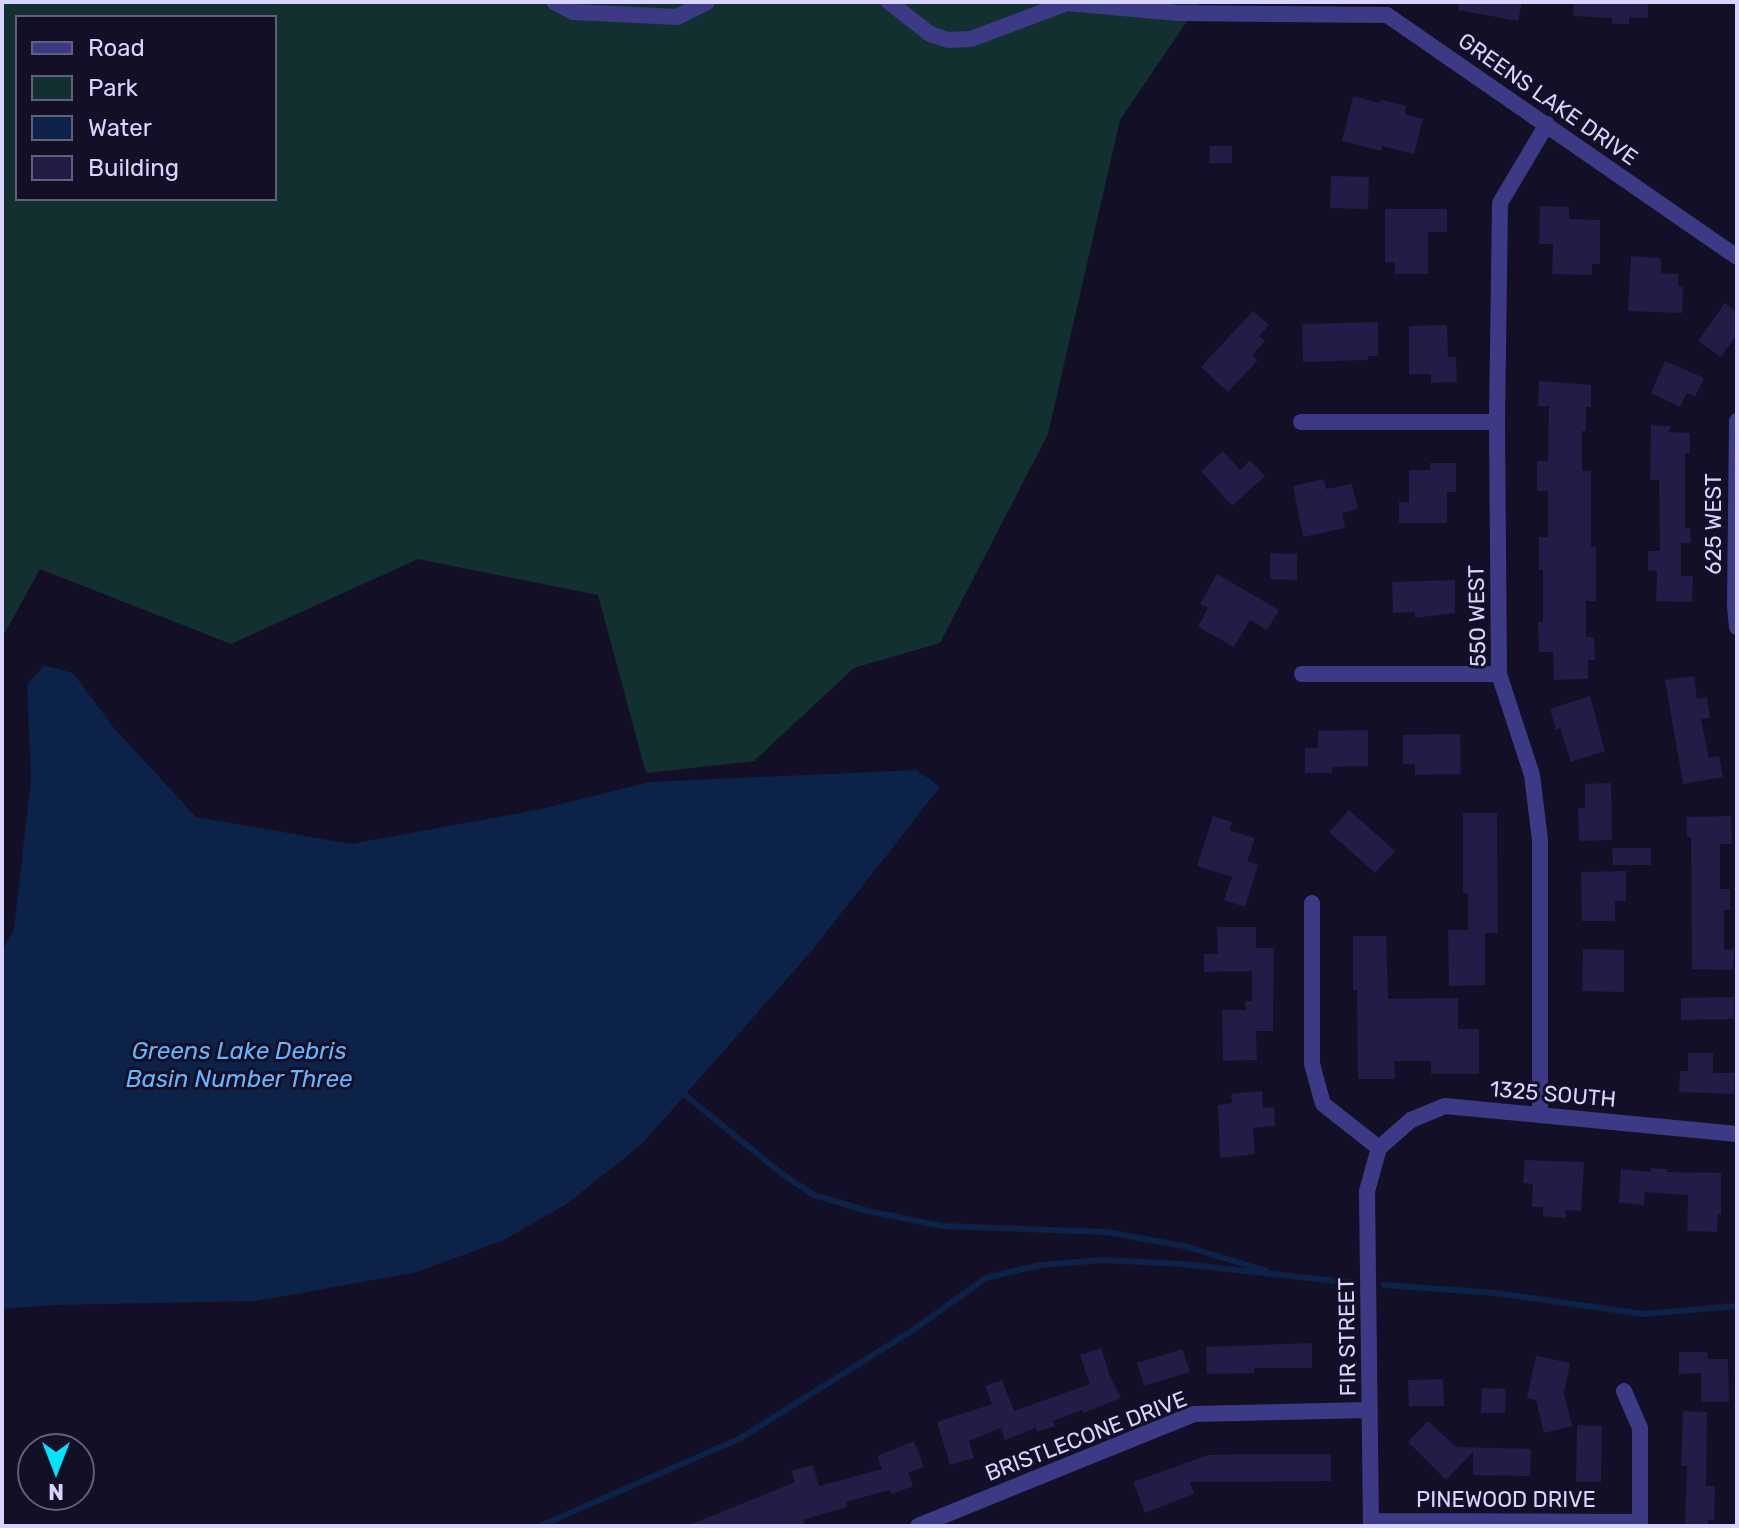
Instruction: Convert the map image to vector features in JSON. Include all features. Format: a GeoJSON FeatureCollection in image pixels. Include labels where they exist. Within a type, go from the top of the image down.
{"type":"FeatureCollection","features":[{"type":"Feature","properties":{"kind":"street"},"geometry":{"type":"LineString","coordinates":[[554,2],[573,12],[677,17],[707,2]]}},
{"type":"Feature","properties":{"kind":"street","name":"GREENS LAKE DRIVE"},"geometry":{"type":"LineString","coordinates":[[889,2],[930,34],[948,40],[971,39],[1067,3],[1178,13],[1387,15],[1737,257]]}},
{"type":"Feature","properties":{"kind":"street","name":"550 WEST"},"geometry":{"type":"LineString","coordinates":[[1540,1115],[1540,840],[1532,775],[1499,674],[1497,422],[1500,203],[1547,124]]}},
{"type":"Feature","properties":{"kind":"street","name":"625 WEST"},"geometry":{"type":"LineString","coordinates":[[1737,421],[1737,627]]}},
{"type":"Feature","properties":{"kind":"street"},"geometry":{"type":"LineString","coordinates":[[1301,422],[1497,422]]}},
{"type":"Feature","properties":{"kind":"street"},"geometry":{"type":"LineString","coordinates":[[1302,674],[1499,674]]}},
{"type":"Feature","properties":{"kind":"street"},"geometry":{"type":"LineString","coordinates":[[1312,903],[1312,1064],[1323,1104],[1379,1148]]}},
{"type":"Feature","properties":{"kind":"street","name":"1325 SOUTH"},"geometry":{"type":"LineString","coordinates":[[1379,1148],[1411,1120],[1445,1106],[1737,1134]]}},
{"type":"Feature","properties":{"kind":"street","name":"FIR STREET"},"geometry":{"type":"LineString","coordinates":[[1372,1523],[1367,1191],[1379,1148]]}},
{"type":"Feature","properties":{"kind":"street"},"geometry":{"type":"LineString","coordinates":[[1624,1391],[1640,1428],[1640,1524]]}},
{"type":"Feature","properties":{"kind":"street","name":"BRISTLECONE DRIVE"},"geometry":{"type":"LineString","coordinates":[[918,1526],[1194,1414],[1370,1410]]}},
{"type":"Feature","properties":{"kind":"street","name":"PINEWOOD DRIVE"},"geometry":{"type":"LineString","coordinates":[[1372,1523],[1640,1524]]}},
{"type":"Feature","properties":{"kind":"green space"},"geometry":{"type":"Polygon","coordinates":[[[2,2],[1200,2],[1120,120],[1048,434],[940,643],[854,668],[754,761],[646,773],[598,595],[418,559],[231,644],[40,569],[2,638],[2,2]]]}},
{"type":"Feature","properties":{"kind":"water","name":"Greens Lake Debris Basin Number Three"},"geometry":{"type":"Polygon","coordinates":[[[44,665],[73,673],[114,728],[196,817],[351,844],[536,810],[649,782],[917,770],[940,787],[814,948],[642,1144],[565,1205],[504,1240],[417,1272],[257,1301],[2,1309],[2,951],[14,929],[31,778],[27,685],[44,665]]]}},
{"type":"Feature","properties":{"kind":"building"},"geometry":{"type":"Polygon","coordinates":[[[1459,2],[1522,2],[1518,21],[1458,10],[1459,2]]]}},
{"type":"Feature","properties":{"kind":"building"},"geometry":{"type":"Polygon","coordinates":[[[1574,2],[1648,2],[1648,18],[1629,18],[1629,24],[1612,24],[1612,18],[1573,16],[1574,2]]]}},
{"type":"Feature","properties":{"kind":"building"},"geometry":{"type":"Polygon","coordinates":[[[1353,96],[1406,106],[1405,114],[1423,119],[1414,154],[1382,146],[1381,151],[1342,141],[1353,96]]]}},
{"type":"Feature","properties":{"kind":"building"},"geometry":{"type":"Polygon","coordinates":[[[1210,146],[1232,146],[1232,163],[1209,163],[1210,146]]]}},
{"type":"Feature","properties":{"kind":"building"},"geometry":{"type":"Polygon","coordinates":[[[1331,176],[1369,177],[1368,209],[1330,208],[1331,176]]]}},
{"type":"Feature","properties":{"kind":"building"},"geometry":{"type":"Polygon","coordinates":[[[1540,206],[1569,207],[1569,219],[1600,220],[1600,264],[1592,264],[1592,275],[1552,274],[1553,244],[1539,244],[1540,206]]]}},
{"type":"Feature","properties":{"kind":"building"},"geometry":{"type":"Polygon","coordinates":[[[1385,209],[1447,209],[1447,232],[1428,232],[1428,274],[1395,274],[1395,262],[1385,262],[1385,209]]]}},
{"type":"Feature","properties":{"kind":"building"},"geometry":{"type":"Polygon","coordinates":[[[1631,256],[1661,258],[1661,273],[1678,274],[1678,286],[1683,287],[1682,313],[1628,311],[1631,256]]]}},
{"type":"Feature","properties":{"kind":"building"},"geometry":{"type":"Polygon","coordinates":[[[1725,303],[1737,312],[1737,334],[1721,357],[1698,341],[1725,303]]]}},
{"type":"Feature","properties":{"kind":"building"},"geometry":{"type":"Polygon","coordinates":[[[1253,311],[1269,325],[1259,336],[1265,341],[1252,355],[1258,360],[1228,392],[1201,367],[1253,311]]]}},
{"type":"Feature","properties":{"kind":"building"},"geometry":{"type":"Polygon","coordinates":[[[1378,322],[1378,356],[1368,356],[1368,360],[1303,362],[1302,324],[1378,322]]]}},
{"type":"Feature","properties":{"kind":"building"},"geometry":{"type":"Polygon","coordinates":[[[1447,325],[1448,357],[1456,357],[1457,382],[1431,383],[1431,374],[1409,374],[1409,326],[1447,325]]]}},
{"type":"Feature","properties":{"kind":"building"},"geometry":{"type":"Polygon","coordinates":[[[1665,361],[1704,378],[1695,397],[1687,393],[1680,407],[1651,393],[1665,361]]]}},
{"type":"Feature","properties":{"kind":"building"},"geometry":{"type":"Polygon","coordinates":[[[1539,381],[1591,385],[1591,407],[1586,407],[1586,431],[1582,431],[1582,471],[1591,471],[1591,547],[1596,547],[1596,601],[1586,601],[1586,637],[1594,637],[1595,660],[1588,660],[1588,679],[1554,680],[1553,652],[1539,652],[1538,622],[1543,622],[1543,570],[1539,570],[1539,537],[1548,537],[1548,491],[1537,491],[1537,461],[1548,461],[1549,406],[1538,406],[1539,381]]]}},
{"type":"Feature","properties":{"kind":"building"},"geometry":{"type":"Polygon","coordinates":[[[1651,425],[1671,426],[1668,432],[1690,433],[1690,453],[1685,453],[1685,528],[1690,528],[1691,543],[1681,543],[1681,576],[1693,576],[1692,602],[1656,601],[1657,571],[1648,570],[1648,551],[1660,551],[1659,480],[1650,480],[1651,425]]]}},
{"type":"Feature","properties":{"kind":"building"},"geometry":{"type":"Polygon","coordinates":[[[1223,451],[1240,470],[1250,460],[1265,476],[1232,506],[1201,471],[1223,451]]]}},
{"type":"Feature","properties":{"kind":"building"},"geometry":{"type":"Polygon","coordinates":[[[1430,463],[1456,463],[1456,492],[1447,492],[1447,523],[1399,523],[1399,502],[1409,502],[1409,470],[1430,470],[1430,463]]]}},
{"type":"Feature","properties":{"kind":"building"},"geometry":{"type":"Polygon","coordinates":[[[1324,479],[1326,489],[1352,484],[1358,509],[1342,513],[1345,528],[1303,537],[1293,486],[1324,479]]]}},
{"type":"Feature","properties":{"kind":"building"},"geometry":{"type":"Polygon","coordinates":[[[1270,553],[1297,554],[1297,580],[1270,579],[1270,553]]]}},
{"type":"Feature","properties":{"kind":"building"},"geometry":{"type":"Polygon","coordinates":[[[1217,574],[1279,610],[1267,630],[1250,620],[1234,647],[1198,627],[1208,608],[1200,604],[1217,574]]]}},
{"type":"Feature","properties":{"kind":"building"},"geometry":{"type":"Polygon","coordinates":[[[1455,580],[1455,613],[1415,618],[1415,612],[1393,613],[1392,582],[1455,580]]]}},
{"type":"Feature","properties":{"kind":"building"},"geometry":{"type":"Polygon","coordinates":[[[1694,676],[1697,699],[1707,697],[1710,718],[1701,719],[1709,758],[1719,756],[1723,777],[1683,784],[1665,680],[1694,676]]]}},
{"type":"Feature","properties":{"kind":"building"},"geometry":{"type":"Polygon","coordinates":[[[1590,696],[1605,751],[1571,762],[1550,709],[1590,696]]]}},
{"type":"Feature","properties":{"kind":"building"},"geometry":{"type":"Polygon","coordinates":[[[1368,730],[1368,766],[1332,767],[1332,773],[1305,773],[1305,748],[1318,748],[1318,731],[1368,730]]]}},
{"type":"Feature","properties":{"kind":"building"},"geometry":{"type":"Polygon","coordinates":[[[1460,734],[1461,774],[1415,775],[1415,764],[1403,764],[1403,735],[1460,734]]]}},
{"type":"Feature","properties":{"kind":"building"},"geometry":{"type":"Polygon","coordinates":[[[1611,783],[1612,840],[1579,841],[1578,808],[1585,808],[1585,784],[1611,783]]]}},
{"type":"Feature","properties":{"kind":"building"},"geometry":{"type":"Polygon","coordinates":[[[1349,810],[1395,851],[1375,873],[1329,832],[1349,810]]]}},
{"type":"Feature","properties":{"kind":"building"},"geometry":{"type":"Polygon","coordinates":[[[1463,813],[1497,813],[1498,933],[1485,933],[1485,985],[1449,986],[1448,930],[1468,930],[1468,893],[1463,893],[1463,813]]]}},
{"type":"Feature","properties":{"kind":"building"},"geometry":{"type":"Polygon","coordinates":[[[1213,816],[1232,822],[1229,830],[1255,838],[1247,861],[1258,865],[1245,907],[1224,900],[1232,877],[1197,866],[1213,816]]]}},
{"type":"Feature","properties":{"kind":"building"},"geometry":{"type":"Polygon","coordinates":[[[1731,816],[1732,844],[1720,844],[1720,889],[1730,889],[1730,910],[1724,910],[1724,949],[1734,950],[1733,970],[1692,969],[1691,837],[1687,837],[1686,817],[1731,816]]]}},
{"type":"Feature","properties":{"kind":"building"},"geometry":{"type":"Polygon","coordinates":[[[1612,848],[1651,848],[1651,865],[1613,865],[1612,848]]]}},
{"type":"Feature","properties":{"kind":"building"},"geometry":{"type":"Polygon","coordinates":[[[1626,871],[1626,901],[1615,901],[1615,921],[1582,921],[1581,872],[1626,871]]]}},
{"type":"Feature","properties":{"kind":"building"},"geometry":{"type":"Polygon","coordinates":[[[1217,927],[1256,927],[1256,948],[1274,948],[1273,1031],[1256,1031],[1257,1060],[1223,1061],[1222,1010],[1246,1010],[1245,1001],[1252,1001],[1252,971],[1204,972],[1204,954],[1218,954],[1217,927]]]}},
{"type":"Feature","properties":{"kind":"building"},"geometry":{"type":"Polygon","coordinates":[[[1353,936],[1386,936],[1388,999],[1458,998],[1458,1029],[1479,1029],[1479,1074],[1431,1074],[1431,1061],[1394,1061],[1395,1079],[1358,1079],[1353,936]]]}},
{"type":"Feature","properties":{"kind":"building"},"geometry":{"type":"Polygon","coordinates":[[[1583,949],[1624,950],[1624,992],[1582,991],[1583,949]]]}},
{"type":"Feature","properties":{"kind":"building"},"geometry":{"type":"Polygon","coordinates":[[[1734,997],[1734,1019],[1681,1020],[1681,998],[1734,997]]]}},
{"type":"Feature","properties":{"kind":"building"},"geometry":{"type":"Polygon","coordinates":[[[1688,1053],[1713,1053],[1713,1073],[1735,1073],[1734,1094],[1679,1092],[1680,1071],[1688,1071],[1688,1053]]]}},
{"type":"Feature","properties":{"kind":"building"},"geometry":{"type":"Polygon","coordinates":[[[1262,1091],[1263,1108],[1274,1107],[1275,1126],[1253,1128],[1255,1154],[1220,1158],[1218,1105],[1232,1103],[1231,1094],[1262,1091]]]}},
{"type":"Feature","properties":{"kind":"building"},"geometry":{"type":"Polygon","coordinates":[[[1525,1160],[1584,1162],[1581,1211],[1566,1210],[1565,1218],[1543,1216],[1543,1207],[1532,1207],[1533,1184],[1523,1183],[1525,1160]]]}},
{"type":"Feature","properties":{"kind":"building"},"geometry":{"type":"Polygon","coordinates":[[[1651,1168],[1667,1169],[1667,1172],[1721,1173],[1721,1214],[1718,1214],[1717,1232],[1687,1231],[1688,1195],[1645,1192],[1644,1205],[1619,1203],[1621,1169],[1651,1172],[1651,1168]]]}},
{"type":"Feature","properties":{"kind":"building"},"geometry":{"type":"Polygon","coordinates":[[[1312,1343],[1312,1368],[1254,1368],[1254,1373],[1207,1374],[1206,1347],[1312,1343]]]}},
{"type":"Feature","properties":{"kind":"building"},"geometry":{"type":"Polygon","coordinates":[[[1101,1348],[1121,1398],[1053,1421],[1055,1426],[1037,1432],[1036,1428],[1005,1440],[1001,1428],[969,1441],[974,1458],[950,1465],[937,1422],[992,1404],[985,1386],[1002,1380],[1014,1411],[1090,1384],[1080,1355],[1101,1348]]]}},
{"type":"Feature","properties":{"kind":"building"},"geometry":{"type":"Polygon","coordinates":[[[1182,1349],[1190,1372],[1144,1386],[1137,1363],[1182,1349]]]}},
{"type":"Feature","properties":{"kind":"building"},"geometry":{"type":"Polygon","coordinates":[[[1679,1352],[1707,1352],[1708,1359],[1728,1359],[1729,1402],[1701,1402],[1701,1373],[1679,1374],[1679,1352]]]}},
{"type":"Feature","properties":{"kind":"building"},"geometry":{"type":"Polygon","coordinates":[[[1536,1356],[1570,1363],[1564,1393],[1572,1426],[1544,1433],[1536,1400],[1527,1398],[1536,1356]]]}},
{"type":"Feature","properties":{"kind":"building"},"geometry":{"type":"Polygon","coordinates":[[[1443,1379],[1444,1406],[1409,1406],[1408,1380],[1443,1379]]]}},
{"type":"Feature","properties":{"kind":"building"},"geometry":{"type":"Polygon","coordinates":[[[1482,1388],[1506,1389],[1505,1413],[1481,1413],[1482,1388]]]}},
{"type":"Feature","properties":{"kind":"building"},"geometry":{"type":"Polygon","coordinates":[[[1683,1411],[1707,1412],[1706,1486],[1715,1486],[1714,1520],[1708,1520],[1708,1526],[1685,1526],[1687,1466],[1681,1466],[1683,1411]]]}},
{"type":"Feature","properties":{"kind":"building"},"geometry":{"type":"Polygon","coordinates":[[[1428,1421],[1456,1447],[1531,1449],[1530,1476],[1473,1475],[1473,1452],[1446,1480],[1408,1442],[1428,1421]]]}},
{"type":"Feature","properties":{"kind":"building"},"geometry":{"type":"Polygon","coordinates":[[[1577,1425],[1602,1426],[1601,1482],[1576,1482],[1577,1425]]]}},
{"type":"Feature","properties":{"kind":"building"},"geometry":{"type":"Polygon","coordinates":[[[914,1441],[924,1467],[908,1473],[913,1486],[892,1494],[890,1490],[846,1502],[847,1507],[803,1520],[806,1526],[687,1526],[795,1482],[791,1471],[813,1465],[819,1486],[882,1469],[877,1456],[914,1441]]]}},
{"type":"Feature","properties":{"kind":"building"},"geometry":{"type":"Polygon","coordinates":[[[1331,1454],[1331,1481],[1190,1482],[1194,1494],[1145,1513],[1133,1482],[1208,1455],[1331,1454]]]}},
{"type":"Feature","properties":{"kind":"waterway"},"geometry":{"type":"LineString","coordinates":[[685,1095],[781,1173],[814,1195],[868,1211],[942,1226],[1106,1232],[1184,1246],[1267,1271]]}},
{"type":"Feature","properties":{"kind":"waterway"},"geometry":{"type":"LineString","coordinates":[[540,1526],[739,1439],[913,1330],[986,1278],[1040,1265],[1103,1260],[1182,1264],[1354,1283]]}},
{"type":"Feature","properties":{"kind":"waterway"},"geometry":{"type":"LineString","coordinates":[[1384,1285],[1496,1293],[1644,1314],[1737,1306]]}}]}
